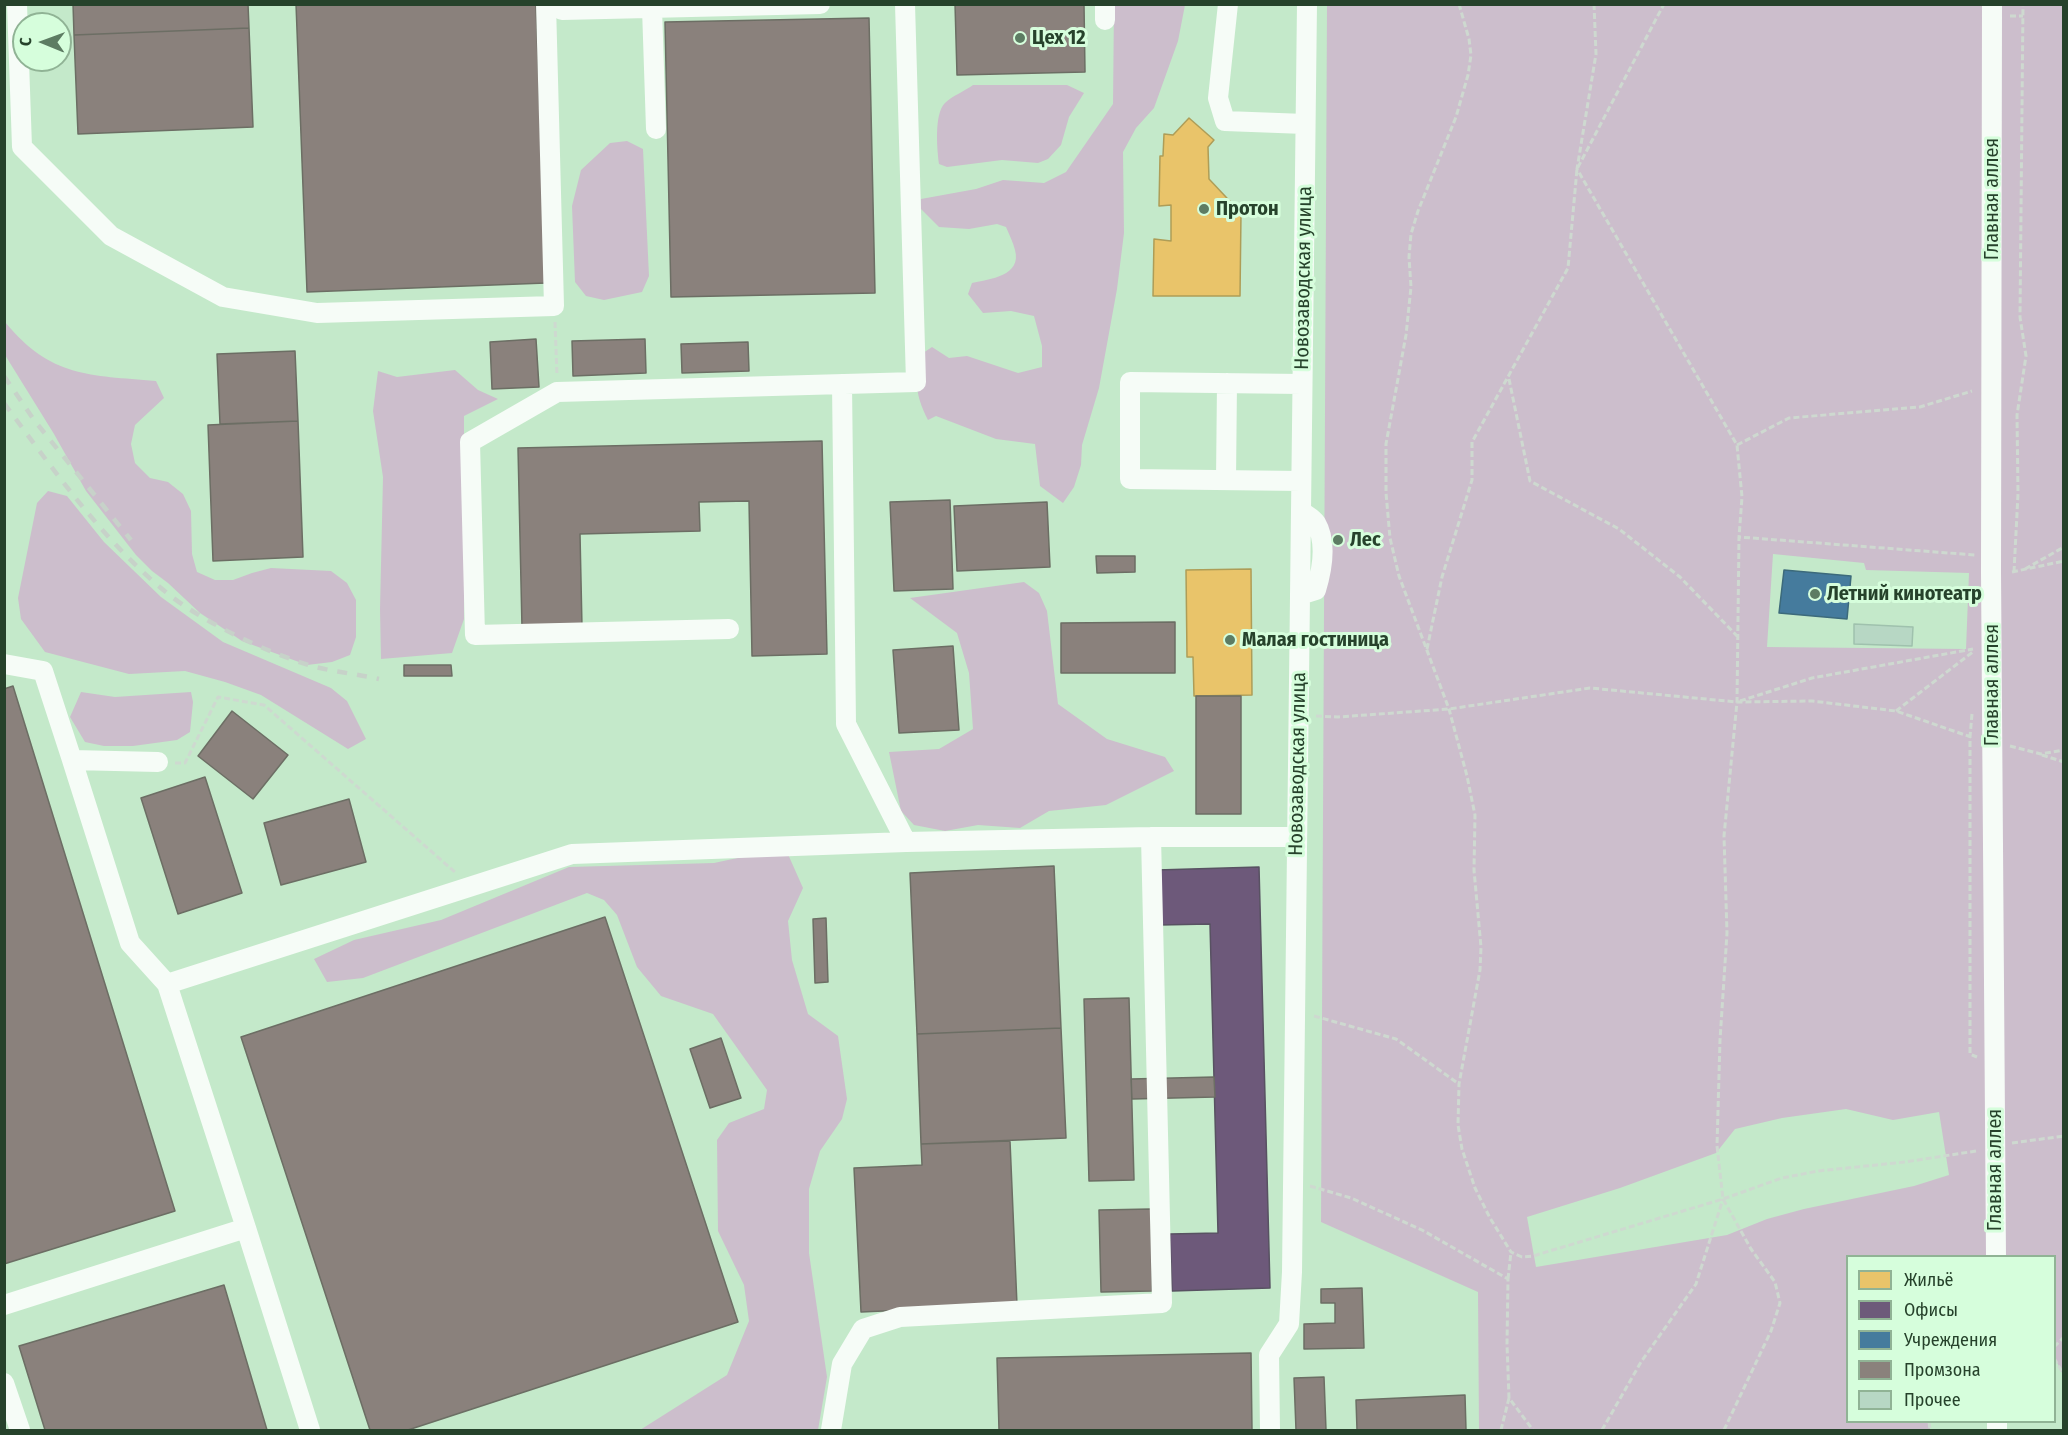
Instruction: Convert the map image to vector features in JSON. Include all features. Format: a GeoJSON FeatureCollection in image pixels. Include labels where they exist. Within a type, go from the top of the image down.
{"type":"FeatureCollection","features":[{"type":"Feature","properties":{"kind":"street"},"geometry":{"type":"LineString","coordinates":[[17,4],[22,147]]}},
{"type":"Feature","properties":{"kind":"street"},"geometry":{"type":"LineString","coordinates":[[4,128],[111,236],[223,297],[317,313],[555,306],[554,7],[652,8],[820,4]]}},
{"type":"Feature","properties":{"kind":"street"},"geometry":{"type":"LineString","coordinates":[[729,629],[475,635],[470,442],[557,392],[916,382],[905,4]]}},
{"type":"Feature","properties":{"kind":"street"},"geometry":{"type":"LineString","coordinates":[[1228,4],[1218,98],[1225,122],[1305,124]]}},
{"type":"Feature","properties":{"kind":"street","name":"Новозаводская улица"},"geometry":{"type":"LineString","coordinates":[[1270,1431],[1269,1355],[1289,1324],[1292,1272],[1307,4]]}},
{"type":"Feature","properties":{"kind":"street","name":"Главная аллея"},"geometry":{"type":"LineString","coordinates":[[1992,4],[1991,602],[1996,1255]]}},
{"type":"Feature","properties":{"kind":"street"},"geometry":{"type":"LineString","coordinates":[[652,8],[656,129]]}},
{"type":"Feature","properties":{"kind":"street"},"geometry":{"type":"LineString","coordinates":[[1301,481],[1130,479],[1130,382],[1302,384]]}},
{"type":"Feature","properties":{"kind":"street"},"geometry":{"type":"LineString","coordinates":[[1226,480],[1227,383]]}},
{"type":"Feature","properties":{"kind":"street"},"geometry":{"type":"LineString","coordinates":[[842,384],[846,724],[906,842]]}},
{"type":"Feature","properties":{"kind":"street"},"geometry":{"type":"LineString","coordinates":[[4,664],[43,671],[130,943],[168,984],[310,1431]]}},
{"type":"Feature","properties":{"kind":"street"},"geometry":{"type":"LineString","coordinates":[[72,760],[158,762]]}},
{"type":"Feature","properties":{"kind":"street"},"geometry":{"type":"LineString","coordinates":[[831,1431],[842,1364],[863,1329],[900,1317],[1162,1303],[1151,837]]}},
{"type":"Feature","properties":{"kind":"street"},"geometry":{"type":"LineString","coordinates":[[168,984],[572,854],[906,842],[1151,837],[1297,837]]}},
{"type":"Feature","properties":{"kind":"street"},"geometry":{"type":"LineString","coordinates":[[4,1305],[246,1228]]}},
{"type":"Feature","properties":{"kind":"street"},"geometry":{"type":"LineString","coordinates":[[4,1383],[20,1431]]}},
{"type":"Feature","properties":{"kind":"path"},"geometry":{"type":"LineString","coordinates":[[1459,4],[1471,56],[1456,117],[1411,234],[1409,257],[1411,287],[1406,335],[1386,444],[1386,493],[1390,538],[1399,576],[1449,709],[1467,776],[1474,815],[1474,879],[1481,946],[1480,970],[1459,1084],[1458,1125],[1474,1188],[1490,1218],[1511,1252],[1522,1257],[1533,1256],[1723,1199],[1782,1178],[1818,1171],[1973,1152],[1995,1145],[2064,1136]]}},
{"type":"Feature","properties":{"kind":"path"},"geometry":{"type":"LineString","coordinates":[[1427,651],[1442,577],[1472,480],[1472,442],[1568,268],[1577,169],[1596,54],[1594,4]]}},
{"type":"Feature","properties":{"kind":"path"},"geometry":{"type":"LineString","coordinates":[[1577,169],[1664,4]]}},
{"type":"Feature","properties":{"kind":"path"},"geometry":{"type":"LineString","coordinates":[[2014,572],[2018,494],[2017,415],[2026,356],[2020,317],[2023,4]]}},
{"type":"Feature","properties":{"kind":"path"},"geometry":{"type":"LineString","coordinates":[[1577,169],[1737,445],[1742,497],[1739,537],[1737,702],[1724,836],[1727,933],[1720,1040],[1717,1146],[1723,1199],[1752,1249],[1775,1282],[1780,1303],[1771,1330],[1724,1431]]}},
{"type":"Feature","properties":{"kind":"path"},"geometry":{"type":"LineString","coordinates":[[555,306],[557,392]]}},
{"type":"Feature","properties":{"kind":"path"},"geometry":{"type":"LineString","coordinates":[[1509,378],[1530,481],[1619,529],[1680,577],[1738,637]]}},
{"type":"Feature","properties":{"kind":"path"},"geometry":{"type":"LineString","coordinates":[[1737,445],[1788,418],[1920,407],[1977,390]]}},
{"type":"Feature","properties":{"kind":"path"},"geometry":{"type":"LineString","coordinates":[[1739,537],[1979,555]]}},
{"type":"Feature","properties":{"kind":"path"},"geometry":{"type":"LineString","coordinates":[[2021,571],[2064,547]]}},
{"type":"Feature","properties":{"kind":"path"},"geometry":{"type":"LineString","coordinates":[[1991,572],[2021,571],[2064,561]]}},
{"type":"Feature","properties":{"kind":"path"},"geometry":{"type":"LineString","coordinates":[[1876,591],[1991,602]]}},
{"type":"Feature","properties":{"kind":"path"},"geometry":{"type":"LineString","coordinates":[[1737,702],[1812,678],[1978,648],[1896,711]]}},
{"type":"Feature","properties":{"kind":"path"},"geometry":{"type":"LineString","coordinates":[[1299,716],[1338,717],[1449,709],[1590,688],[1737,702],[1812,702],[1896,711],[1970,737],[2041,754],[2064,762]]}},
{"type":"Feature","properties":{"kind":"path"},"geometry":{"type":"LineString","coordinates":[[158,762],[185,764],[218,697],[264,705],[471,886]]}},
{"type":"Feature","properties":{"kind":"path"},"geometry":{"type":"LineString","coordinates":[[2041,754],[2064,750]]}},
{"type":"Feature","properties":{"kind":"path"},"geometry":{"type":"LineString","coordinates":[[1295,1011],[1396,1039],[1459,1084]]}},
{"type":"Feature","properties":{"kind":"path"},"geometry":{"type":"LineString","coordinates":[[1321,1189],[1351,1198],[1422,1230],[1508,1279]]}},
{"type":"Feature","properties":{"kind":"path"},"geometry":{"type":"LineString","coordinates":[[1602,1431],[1641,1362],[1696,1284],[1723,1199]]}},
{"type":"Feature","properties":{"kind":"path"},"geometry":{"type":"LineString","coordinates":[[1501,1431],[1509,1398],[1507,1344],[1508,1279],[1511,1252]]}},
{"type":"Feature","properties":{"kind":"path"},"geometry":{"type":"LineString","coordinates":[[1509,1398],[1533,1431]]}},
{"type":"Feature","properties":{"kind":"shaded area"},"geometry":{"type":"Polygon","coordinates":[[[1114,5],[1185,5],[1178,41],[1154,108],[1136,128],[1123,152],[1124,233],[1117,289],[1099,388],[1082,445],[1081,465],[1074,487],[1063,503],[1040,486],[1035,444],[996,439],[936,416],[928,420],[918,394],[917,379],[923,353],[932,347],[949,358],[967,356],[1018,373],[1042,367],[1042,346],[1034,316],[1011,311],[983,313],[968,294],[972,283],[1003,275],[1014,266],[1015,250],[1006,227],[997,224],[969,229],[939,227],[921,209],[921,199],[976,189],[1003,180],[1044,183],[1066,172],[1113,104],[1114,5]]]}},
{"type":"Feature","properties":{"kind":"shaded area"},"geometry":{"type":"Polygon","coordinates":[[[1327,5],[2063,5],[2063,1375],[2056,1360],[2056,1255],[1846,1255],[1846,1423],[1929,1423],[1930,1430],[1479,1430],[1478,1292],[1321,1222],[1327,5]],[[1773,554],[1767,647],[1966,649],[1969,573],[1866,570],[1864,563],[1773,554]],[[1846,1109],[1782,1118],[1735,1129],[1716,1153],[1620,1188],[1527,1217],[1536,1267],[1727,1235],[1767,1219],[1804,1209],[1914,1186],[1949,1175],[1939,1112],[1893,1120],[1846,1109]]]}},
{"type":"Feature","properties":{"kind":"shaded area"},"geometry":{"type":"Polygon","coordinates":[[[973,85],[1067,85],[1084,93],[1069,117],[1061,145],[1048,159],[1038,163],[1002,160],[947,167],[939,164],[937,132],[939,115],[945,103],[973,85]]]}},
{"type":"Feature","properties":{"kind":"shaded area"},"geometry":{"type":"Polygon","coordinates":[[[627,141],[643,149],[649,276],[642,292],[604,300],[586,296],[575,282],[572,206],[581,170],[610,143],[627,141]]]}},
{"type":"Feature","properties":{"kind":"shaded area"},"geometry":{"type":"Polygon","coordinates":[[[5,322],[22,340],[55,364],[91,374],[156,381],[164,398],[135,425],[131,444],[135,463],[150,478],[168,482],[183,494],[191,511],[192,554],[197,572],[215,580],[233,580],[271,568],[331,571],[347,583],[356,600],[356,637],[350,655],[332,662],[307,665],[242,641],[200,613],[152,571],[136,555],[86,491],[5,355],[5,322]]]}},
{"type":"Feature","properties":{"kind":"shaded area"},"geometry":{"type":"Polygon","coordinates":[[[455,370],[478,390],[498,399],[464,416],[464,619],[452,653],[381,659],[383,477],[373,411],[378,371],[397,377],[455,370]]]}},
{"type":"Feature","properties":{"kind":"shaded area"},"geometry":{"type":"Polygon","coordinates":[[[48,491],[67,496],[104,542],[161,597],[223,642],[331,688],[347,701],[366,739],[348,749],[261,695],[185,671],[129,674],[45,652],[21,619],[18,598],[37,503],[48,491]]]}},
{"type":"Feature","properties":{"kind":"shaded area"},"geometry":{"type":"Polygon","coordinates":[[[1024,582],[1039,593],[1047,611],[1058,704],[1107,739],[1165,757],[1174,771],[1106,805],[1049,811],[1020,828],[978,825],[945,831],[914,825],[901,811],[889,752],[939,749],[973,729],[969,673],[957,633],[910,598],[1024,582]]]}},
{"type":"Feature","properties":{"kind":"shaded area"},"geometry":{"type":"Polygon","coordinates":[[[81,692],[115,697],[191,692],[193,702],[190,732],[177,740],[133,746],[104,746],[85,742],[70,717],[81,692]]]}},
{"type":"Feature","properties":{"kind":"shaded area"},"geometry":{"type":"Polygon","coordinates":[[[770,851],[787,852],[803,888],[788,921],[792,960],[808,1014],[838,1036],[847,1099],[842,1119],[820,1151],[809,1189],[809,1253],[827,1377],[818,1430],[640,1430],[727,1375],[749,1321],[744,1285],[718,1231],[717,1140],[729,1123],[764,1109],[767,1090],[713,1014],[661,996],[637,967],[617,915],[604,900],[587,893],[363,978],[327,982],[314,959],[354,940],[441,920],[569,867],[714,863],[770,851]]]}},
{"type":"Feature","properties":{"kind":"building: Жильё","name":"Протон"},"geometry":{"type":"Polygon","coordinates":[[[1189,118],[1214,140],[1208,147],[1209,179],[1241,213],[1240,296],[1153,296],[1154,239],[1171,241],[1171,205],[1159,206],[1160,156],[1163,156],[1164,134],[1173,135],[1189,118]]]}},
{"type":"Feature","properties":{"kind":"building: Жильё"},"geometry":{"type":"Polygon","coordinates":[[[1251,569],[1252,695],[1194,696],[1193,657],[1187,657],[1186,570],[1251,569]]]}},
{"type":"Feature","properties":{"kind":"building: Офисы"},"geometry":{"type":"Polygon","coordinates":[[[1259,867],[1270,1288],[1172,1291],[1170,1234],[1218,1233],[1210,924],[1159,925],[1157,870],[1259,867]]]}},
{"type":"Feature","properties":{"kind":"building: Учреждения","name":"Летний кинотеатр"},"geometry":{"type":"Polygon","coordinates":[[[1784,570],[1851,576],[1847,619],[1779,613],[1784,570]]]}},
{"type":"Feature","properties":{"kind":"building: Промзона"},"geometry":{"type":"Polygon","coordinates":[[[73,4],[248,4],[249,28],[74,35],[73,4]]]}},
{"type":"Feature","properties":{"kind":"building: Промзона"},"geometry":{"type":"Polygon","coordinates":[[[296,4],[536,4],[546,283],[307,292],[296,4]]]}},
{"type":"Feature","properties":{"kind":"building: Промзона","name":"Цех 12"},"geometry":{"type":"Polygon","coordinates":[[[955,4],[1084,4],[1085,72],[957,75],[955,4]]]}},
{"type":"Feature","properties":{"kind":"building: Промзона"},"geometry":{"type":"Polygon","coordinates":[[[869,18],[875,293],[671,297],[665,22],[869,18]]]}},
{"type":"Feature","properties":{"kind":"building: Промзона"},"geometry":{"type":"Polygon","coordinates":[[[249,28],[253,127],[78,134],[74,35],[249,28]]]}},
{"type":"Feature","properties":{"kind":"building: Промзона"},"geometry":{"type":"Polygon","coordinates":[[[536,339],[539,387],[492,389],[490,342],[536,339]]]}},
{"type":"Feature","properties":{"kind":"building: Промзона"},"geometry":{"type":"Polygon","coordinates":[[[645,339],[646,373],[573,376],[572,341],[645,339]]]}},
{"type":"Feature","properties":{"kind":"building: Промзона"},"geometry":{"type":"Polygon","coordinates":[[[748,342],[749,371],[682,373],[681,344],[748,342]]]}},
{"type":"Feature","properties":{"kind":"building: Промзона"},"geometry":{"type":"Polygon","coordinates":[[[295,351],[298,421],[220,424],[217,354],[295,351]]]}},
{"type":"Feature","properties":{"kind":"building: Промзона"},"geometry":{"type":"Polygon","coordinates":[[[298,421],[303,557],[213,561],[208,425],[298,421]]]}},
{"type":"Feature","properties":{"kind":"building: Промзона"},"geometry":{"type":"Polygon","coordinates":[[[822,441],[827,654],[752,656],[749,501],[699,502],[700,531],[580,534],[582,627],[522,628],[518,448],[822,441]]]}},
{"type":"Feature","properties":{"kind":"building: Промзона"},"geometry":{"type":"Polygon","coordinates":[[[950,500],[953,589],[894,591],[890,502],[950,500]]]}},
{"type":"Feature","properties":{"kind":"building: Промзона"},"geometry":{"type":"Polygon","coordinates":[[[1047,502],[1050,567],[957,571],[954,506],[1047,502]]]}},
{"type":"Feature","properties":{"kind":"building: Промзона"},"geometry":{"type":"Polygon","coordinates":[[[1096,556],[1135,556],[1135,572],[1097,573],[1096,556]]]}},
{"type":"Feature","properties":{"kind":"building: Промзона"},"geometry":{"type":"Polygon","coordinates":[[[1175,622],[1175,673],[1061,673],[1061,623],[1175,622]]]}},
{"type":"Feature","properties":{"kind":"building: Промзона"},"geometry":{"type":"Polygon","coordinates":[[[953,646],[959,730],[899,733],[893,650],[953,646]]]}},
{"type":"Feature","properties":{"kind":"building: Промзона"},"geometry":{"type":"Polygon","coordinates":[[[404,665],[451,665],[452,676],[404,676],[404,665]]]}},
{"type":"Feature","properties":{"kind":"building: Промзона"},"geometry":{"type":"Polygon","coordinates":[[[13,686],[175,1211],[4,1264],[4,689],[13,686]]]}},
{"type":"Feature","properties":{"kind":"building: Промзона"},"geometry":{"type":"Polygon","coordinates":[[[1196,696],[1241,696],[1241,814],[1196,814],[1196,696]]]}},
{"type":"Feature","properties":{"kind":"building: Промзона"},"geometry":{"type":"Polygon","coordinates":[[[232,711],[288,755],[253,799],[198,756],[232,711]]]}},
{"type":"Feature","properties":{"kind":"building: Промзона"},"geometry":{"type":"Polygon","coordinates":[[[205,777],[242,893],[178,914],[141,798],[205,777]]]}},
{"type":"Feature","properties":{"kind":"building: Промзона"},"geometry":{"type":"Polygon","coordinates":[[[349,799],[366,862],[281,885],[264,823],[349,799]]]}},
{"type":"Feature","properties":{"kind":"building: Промзона"},"geometry":{"type":"Polygon","coordinates":[[[1054,866],[1061,1028],[917,1034],[910,873],[1054,866]]]}},
{"type":"Feature","properties":{"kind":"building: Промзона"},"geometry":{"type":"Polygon","coordinates":[[[605,917],[738,1322],[408,1430],[370,1430],[241,1037],[605,917]]]}},
{"type":"Feature","properties":{"kind":"building: Промзона"},"geometry":{"type":"Polygon","coordinates":[[[826,918],[828,982],[815,983],[813,919],[826,918]]]}},
{"type":"Feature","properties":{"kind":"building: Промзона"},"geometry":{"type":"Polygon","coordinates":[[[1129,998],[1134,1180],[1089,1181],[1084,999],[1129,998]]]}},
{"type":"Feature","properties":{"kind":"building: Промзона"},"geometry":{"type":"Polygon","coordinates":[[[1061,1028],[1066,1138],[921,1144],[917,1034],[1061,1028]]]}},
{"type":"Feature","properties":{"kind":"building: Промзона"},"geometry":{"type":"Polygon","coordinates":[[[721,1038],[741,1098],[710,1108],[690,1049],[721,1038]]]}},
{"type":"Feature","properties":{"kind":"building: Промзона"},"geometry":{"type":"Polygon","coordinates":[[[1214,1077],[1215,1097],[1132,1099],[1131,1079],[1214,1077]]]}},
{"type":"Feature","properties":{"kind":"building: Промзона"},"geometry":{"type":"Polygon","coordinates":[[[1010,1141],[1017,1305],[861,1312],[854,1168],[922,1165],[921,1144],[1010,1141]]]}},
{"type":"Feature","properties":{"kind":"building: Промзона"},"geometry":{"type":"Polygon","coordinates":[[[1151,1209],[1152,1291],[1101,1292],[1099,1210],[1151,1209]]]}},
{"type":"Feature","properties":{"kind":"building: Промзона"},"geometry":{"type":"Polygon","coordinates":[[[224,1285],[267,1430],[45,1430],[19,1346],[224,1285]]]}},
{"type":"Feature","properties":{"kind":"building: Промзона"},"geometry":{"type":"Polygon","coordinates":[[[1362,1288],[1364,1348],[1304,1349],[1304,1324],[1335,1323],[1335,1303],[1321,1303],[1321,1289],[1362,1288]]]}},
{"type":"Feature","properties":{"kind":"building: Промзона"},"geometry":{"type":"Polygon","coordinates":[[[1251,1353],[1252,1430],[999,1430],[997,1358],[1251,1353]]]}},
{"type":"Feature","properties":{"kind":"building: Промзона"},"geometry":{"type":"Polygon","coordinates":[[[1324,1377],[1326,1430],[1296,1430],[1294,1378],[1324,1377]]]}},
{"type":"Feature","properties":{"kind":"building: Промзона"},"geometry":{"type":"Polygon","coordinates":[[[1465,1395],[1466,1430],[1357,1430],[1356,1400],[1465,1395]]]}},
{"type":"Feature","properties":{"kind":"building: Прочее"},"geometry":{"type":"Polygon","coordinates":[[[1854,624],[1913,627],[1912,646],[1854,644],[1854,624]]]}},
{"type":"Feature","properties":{"kind":"railway"},"geometry":{"type":"LineString","coordinates":[[4,376],[34,420],[131,540]]}},
{"type":"Feature","properties":{"kind":"railway"},"geometry":{"type":"LineString","coordinates":[[4,403],[100,527],[143,572],[167,593],[236,636],[275,653],[320,668],[379,679]]}},
{"type":"Feature","properties":{"kind":"place","name":"Цех 12"},"geometry":{"type":"Point","coordinates":[1020,38]}},
{"type":"Feature","properties":{"kind":"place","name":"Протон"},"geometry":{"type":"Point","coordinates":[1204,209]}},
{"type":"Feature","properties":{"kind":"place","name":"Лес"},"geometry":{"type":"Point","coordinates":[1338,540]}},
{"type":"Feature","properties":{"kind":"place","name":"Летний кинотеатр"},"geometry":{"type":"Point","coordinates":[1815,594]}},
{"type":"Feature","properties":{"kind":"place","name":"Малая гостиница"},"geometry":{"type":"Point","coordinates":[1230,640]}}]}
